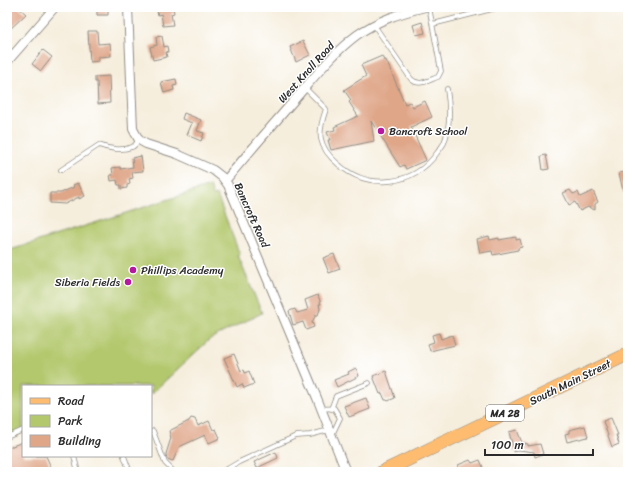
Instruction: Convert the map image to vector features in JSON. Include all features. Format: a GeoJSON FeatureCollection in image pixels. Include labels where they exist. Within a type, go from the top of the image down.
{"type":"FeatureCollection","features":[{"type":"Feature","properties":{"kind":"main road","name":"South Main Street"},"geometry":{"type":"LineString","coordinates":[[382,472],[628,354]]}},
{"type":"Feature","properties":{"kind":"street"},"geometry":{"type":"LineString","coordinates":[[7,62],[54,7]]}},
{"type":"Feature","properties":{"kind":"street"},"geometry":{"type":"LineString","coordinates":[[128,7],[133,129],[139,140]]}},
{"type":"Feature","properties":{"kind":"street","name":"West Knoll Road"},"geometry":{"type":"LineString","coordinates":[[225,181],[305,88],[342,48],[358,34],[374,24],[392,16],[424,7]]}},
{"type":"Feature","properties":{"kind":"street","name":"Bancroft Road"},"geometry":{"type":"LineString","coordinates":[[139,140],[213,170],[222,177],[228,185],[322,409],[346,472]]}},
{"type":"Feature","properties":{"kind":"lane"},"geometry":{"type":"LineString","coordinates":[[374,24],[411,79],[415,83],[421,83],[438,77],[441,71],[429,7]]}},
{"type":"Feature","properties":{"kind":"lane"},"geometry":{"type":"LineString","coordinates":[[433,24],[500,7]]}},
{"type":"Feature","properties":{"kind":"lane"},"geometry":{"type":"LineString","coordinates":[[305,88],[326,109],[321,124],[321,139],[329,156],[344,169],[362,179],[379,181],[401,180],[418,172],[432,161],[443,144],[448,130],[450,117],[447,89]]}},
{"type":"Feature","properties":{"kind":"lane"},"geometry":{"type":"LineString","coordinates":[[61,170],[99,145],[105,148],[119,149],[133,147],[139,140]]}},
{"type":"Feature","properties":{"kind":"lane"},"geometry":{"type":"LineString","coordinates":[[330,408],[336,396],[369,383]]}},
{"type":"Feature","properties":{"kind":"lane"},"geometry":{"type":"LineString","coordinates":[[222,472],[239,462],[296,436],[331,432],[340,418],[334,408],[322,409]]}},
{"type":"Feature","properties":{"kind":"lane"},"geometry":{"type":"LineString","coordinates":[[7,437],[22,430]]}},
{"type":"Feature","properties":{"kind":"lane"},"geometry":{"type":"LineString","coordinates":[[152,431],[165,463],[174,472]]}},
{"type":"Feature","properties":{"kind":"lane"},"geometry":{"type":"LineString","coordinates":[[74,457],[78,472]]}},
{"type":"Feature","properties":{"kind":"lane"},"geometry":{"type":"LineString","coordinates":[[124,457],[130,472]]}},
{"type":"Feature","properties":{"kind":"green space","name":"Siberia Fields"},"geometry":{"type":"Polygon","coordinates":[[[210,186],[213,196],[217,195],[240,255],[238,256],[262,313],[210,339],[152,393],[152,385],[22,385],[22,432],[7,439],[7,251],[210,186]]]}},
{"type":"Feature","properties":{"kind":"building"},"geometry":{"type":"Polygon","coordinates":[[[9,7],[18,7],[26,14],[7,32],[7,19],[11,15],[7,12],[9,7]]]}},
{"type":"Feature","properties":{"kind":"building"},"geometry":{"type":"Polygon","coordinates":[[[97,7],[108,7],[108,15],[97,15],[97,7]]]}},
{"type":"Feature","properties":{"kind":"building"},"geometry":{"type":"Polygon","coordinates":[[[156,7],[173,7],[174,13],[171,14],[173,25],[163,26],[161,14],[158,15],[156,7]]]}},
{"type":"Feature","properties":{"kind":"building"},"geometry":{"type":"Polygon","coordinates":[[[422,22],[425,33],[416,35],[413,25],[422,22]]]}},
{"type":"Feature","properties":{"kind":"building"},"geometry":{"type":"Polygon","coordinates":[[[88,31],[97,31],[98,44],[110,43],[111,56],[98,57],[99,61],[90,62],[88,31]]]}},
{"type":"Feature","properties":{"kind":"building"},"geometry":{"type":"Polygon","coordinates":[[[162,36],[164,47],[167,46],[167,57],[153,60],[150,47],[157,45],[156,37],[162,36]]]}},
{"type":"Feature","properties":{"kind":"building"},"geometry":{"type":"Polygon","coordinates":[[[303,41],[310,55],[296,62],[290,47],[303,41]]]}},
{"type":"Feature","properties":{"kind":"building"},"geometry":{"type":"Polygon","coordinates":[[[43,50],[52,57],[41,71],[32,64],[43,50]]]}},
{"type":"Feature","properties":{"kind":"building"},"geometry":{"type":"Polygon","coordinates":[[[382,56],[384,61],[386,60],[405,104],[410,102],[413,107],[425,101],[432,117],[411,127],[426,160],[406,169],[404,165],[400,167],[371,121],[374,141],[331,150],[328,140],[330,140],[327,132],[335,130],[334,127],[358,116],[349,102],[351,100],[344,90],[366,76],[361,65],[382,56]]]}},
{"type":"Feature","properties":{"kind":"building"},"geometry":{"type":"Polygon","coordinates":[[[109,76],[110,103],[98,104],[97,82],[95,82],[95,77],[109,76]]]}},
{"type":"Feature","properties":{"kind":"building"},"geometry":{"type":"Polygon","coordinates":[[[176,79],[177,85],[173,86],[174,90],[164,93],[161,82],[176,79]]]}},
{"type":"Feature","properties":{"kind":"building"},"geometry":{"type":"Polygon","coordinates":[[[184,113],[201,120],[197,131],[204,133],[201,141],[187,135],[192,123],[182,119],[184,113]]]}},
{"type":"Feature","properties":{"kind":"building"},"geometry":{"type":"Polygon","coordinates":[[[546,155],[549,169],[543,170],[541,156],[546,155]]]}},
{"type":"Feature","properties":{"kind":"building"},"geometry":{"type":"Polygon","coordinates":[[[141,156],[143,171],[132,172],[133,178],[129,179],[130,184],[127,185],[127,188],[121,189],[121,185],[118,185],[117,180],[111,181],[110,175],[113,175],[112,168],[120,167],[121,169],[133,167],[132,158],[141,156]]]}},
{"type":"Feature","properties":{"kind":"building"},"geometry":{"type":"Polygon","coordinates":[[[627,172],[628,190],[623,191],[619,173],[627,172]]]}},
{"type":"Feature","properties":{"kind":"building"},"geometry":{"type":"Polygon","coordinates":[[[78,183],[85,196],[79,199],[79,197],[65,204],[50,203],[50,193],[61,193],[74,187],[73,185],[78,183]]]}},
{"type":"Feature","properties":{"kind":"building"},"geometry":{"type":"Polygon","coordinates":[[[570,190],[573,194],[578,192],[580,197],[593,191],[598,202],[595,204],[595,210],[588,207],[580,211],[575,202],[569,205],[563,193],[570,190]]]}},
{"type":"Feature","properties":{"kind":"building"},"geometry":{"type":"Polygon","coordinates":[[[489,236],[490,240],[516,237],[516,240],[520,239],[522,247],[518,248],[518,250],[493,255],[492,251],[480,253],[477,239],[489,236]]]}},
{"type":"Feature","properties":{"kind":"building"},"geometry":{"type":"Polygon","coordinates":[[[334,254],[340,269],[329,273],[323,258],[334,254]]]}},
{"type":"Feature","properties":{"kind":"building"},"geometry":{"type":"Polygon","coordinates":[[[318,295],[321,304],[319,304],[320,309],[318,315],[316,315],[312,322],[314,327],[306,330],[303,322],[293,325],[289,311],[295,309],[297,313],[308,310],[305,300],[318,295]]]}},
{"type":"Feature","properties":{"kind":"building"},"geometry":{"type":"Polygon","coordinates":[[[439,333],[441,339],[452,335],[455,345],[430,351],[428,344],[434,342],[432,335],[439,333]]]}},
{"type":"Feature","properties":{"kind":"building"},"geometry":{"type":"Polygon","coordinates":[[[234,354],[241,371],[244,370],[245,373],[249,371],[254,384],[244,388],[242,384],[237,387],[224,358],[234,354]]]}},
{"type":"Feature","properties":{"kind":"building"},"geometry":{"type":"Polygon","coordinates":[[[356,368],[359,376],[337,387],[334,380],[349,374],[348,372],[356,368]]]}},
{"type":"Feature","properties":{"kind":"building"},"geometry":{"type":"Polygon","coordinates":[[[386,371],[395,398],[388,401],[385,400],[382,393],[380,394],[373,376],[386,371]]]}},
{"type":"Feature","properties":{"kind":"building"},"geometry":{"type":"Polygon","coordinates":[[[366,398],[370,409],[349,417],[344,406],[366,398]]]}},
{"type":"Feature","properties":{"kind":"building"},"geometry":{"type":"Polygon","coordinates":[[[191,418],[195,419],[198,426],[209,421],[213,430],[216,429],[220,438],[209,443],[205,435],[179,447],[173,461],[167,459],[166,454],[171,438],[169,431],[189,421],[191,418]]]}},
{"type":"Feature","properties":{"kind":"building"},"geometry":{"type":"Polygon","coordinates":[[[611,418],[618,435],[616,435],[619,444],[612,447],[603,421],[611,418]]]}},
{"type":"Feature","properties":{"kind":"building"},"geometry":{"type":"Polygon","coordinates":[[[585,426],[588,437],[567,442],[565,434],[569,433],[569,430],[585,426]]]}},
{"type":"Feature","properties":{"kind":"building"},"geometry":{"type":"Polygon","coordinates":[[[517,430],[522,443],[528,444],[528,446],[540,444],[543,454],[535,457],[534,452],[519,450],[514,452],[509,432],[517,430]]]}},
{"type":"Feature","properties":{"kind":"building"},"geometry":{"type":"Polygon","coordinates":[[[22,442],[22,457],[46,457],[53,472],[7,472],[7,448],[22,442]]]}},
{"type":"Feature","properties":{"kind":"building"},"geometry":{"type":"Polygon","coordinates":[[[276,452],[278,458],[257,468],[254,462],[276,452]]]}},
{"type":"Feature","properties":{"kind":"building"},"geometry":{"type":"Polygon","coordinates":[[[470,460],[472,463],[480,460],[485,472],[460,472],[458,465],[470,460]]]}},
{"type":"Feature","properties":{"kind":"place","name":"Bancroft School"},"geometry":{"type":"Point","coordinates":[381,131]}},
{"type":"Feature","properties":{"kind":"place","name":"Phillips Academy"},"geometry":{"type":"Point","coordinates":[133,270]}},
{"type":"Feature","properties":{"kind":"place","name":"Siberia Fields"},"geometry":{"type":"Point","coordinates":[128,282]}}]}
